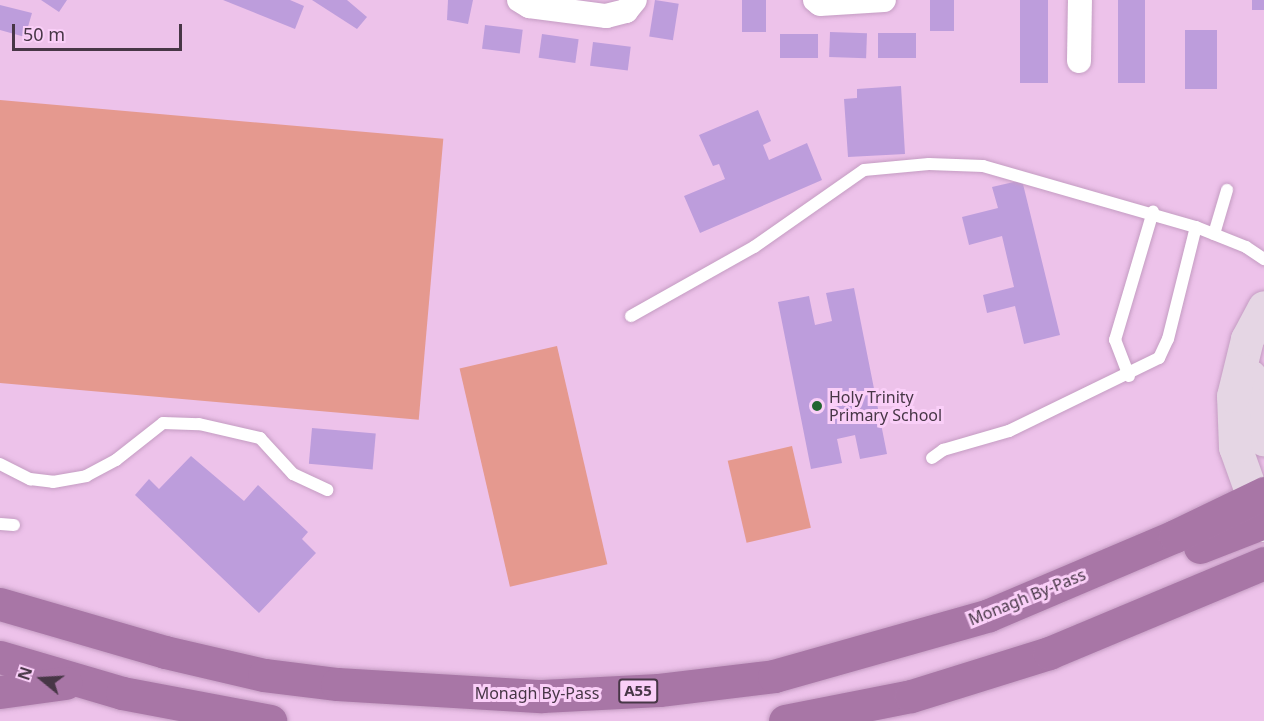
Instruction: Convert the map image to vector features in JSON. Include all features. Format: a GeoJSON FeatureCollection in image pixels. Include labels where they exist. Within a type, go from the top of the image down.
{"type":"FeatureCollection","features":[{"type":"Feature","properties":{"kind":"highway","name":"Monagh By-Pass"},"geometry":{"type":"LineString","coordinates":[[0,604],[90,633],[264,675],[404,690],[542,696],[659,690],[774,676],[989,615],[1175,536],[1261,511]]}},
{"type":"Feature","properties":{"kind":"highway"},"geometry":{"type":"LineString","coordinates":[[785,721],[911,696],[1049,653],[1264,563]]}},
{"type":"Feature","properties":{"kind":"highway"},"geometry":{"type":"LineString","coordinates":[[0,657],[90,684],[270,721]]}},
{"type":"Feature","properties":{"kind":"highway"},"geometry":{"type":"LineString","coordinates":[[0,692],[53,683],[90,684]]}},
{"type":"Feature","properties":{"kind":"street"},"geometry":{"type":"LineString","coordinates":[[519,0],[529,6],[606,16],[626,11],[635,0]]}},
{"type":"Feature","properties":{"kind":"street"},"geometry":{"type":"LineString","coordinates":[[815,0],[820,4],[884,0]]}},
{"type":"Feature","properties":{"kind":"street"},"geometry":{"type":"LineString","coordinates":[[1079,61],[1080,0]]}},
{"type":"Feature","properties":{"kind":"street"},"geometry":{"type":"LineString","coordinates":[[1261,511],[1235,447],[1233,396],[1247,339],[1264,307]]}},
{"type":"Feature","properties":{"kind":"street"},"geometry":{"type":"LineString","coordinates":[[1247,339],[1253,405],[1264,439]]}},
{"type":"Feature","properties":{"kind":"lane"},"geometry":{"type":"LineString","coordinates":[[631,316],[754,247],[864,170],[929,164],[983,166],[1153,212],[1214,234],[1264,259]]}},
{"type":"Feature","properties":{"kind":"lane"},"geometry":{"type":"LineString","coordinates":[[1214,234],[1227,190]]}},
{"type":"Feature","properties":{"kind":"lane"},"geometry":{"type":"LineString","coordinates":[[1128,376],[1115,340],[1153,212]]}},
{"type":"Feature","properties":{"kind":"lane"},"geometry":{"type":"LineString","coordinates":[[932,458],[944,450],[1010,431],[1128,376],[1159,358],[1168,339],[1196,227]]}},
{"type":"Feature","properties":{"kind":"lane"},"geometry":{"type":"LineString","coordinates":[[0,464],[30,479],[53,482],[86,476],[116,459],[163,423],[199,424],[260,438],[293,474],[327,490]]}},
{"type":"Feature","properties":{"kind":"lane"},"geometry":{"type":"LineString","coordinates":[[0,524],[14,525]]}},
{"type":"Feature","properties":{"kind":"shaded area"},"geometry":{"type":"Polygon","coordinates":[[[0,100],[443,139],[419,420],[0,383],[0,100]]]}},
{"type":"Feature","properties":{"kind":"shaded area"},"geometry":{"type":"Polygon","coordinates":[[[557,346],[607,564],[510,587],[460,368],[557,346]]]}},
{"type":"Feature","properties":{"kind":"shaded area"},"geometry":{"type":"Polygon","coordinates":[[[792,446],[811,528],[747,543],[728,461],[792,446]]]}},
{"type":"Feature","properties":{"kind":"building"},"geometry":{"type":"Polygon","coordinates":[[[41,0],[67,0],[59,12],[41,0]]]}},
{"type":"Feature","properties":{"kind":"building"},"geometry":{"type":"Polygon","coordinates":[[[223,0],[290,0],[304,6],[295,29],[223,0]]]}},
{"type":"Feature","properties":{"kind":"building"},"geometry":{"type":"Polygon","coordinates":[[[312,0],[347,0],[367,17],[357,29],[312,0]]]}},
{"type":"Feature","properties":{"kind":"building"},"geometry":{"type":"Polygon","coordinates":[[[448,0],[473,0],[468,24],[447,20],[448,0]]]}},
{"type":"Feature","properties":{"kind":"building"},"geometry":{"type":"Polygon","coordinates":[[[655,0],[679,4],[673,40],[649,37],[655,0]]]}},
{"type":"Feature","properties":{"kind":"building"},"geometry":{"type":"Polygon","coordinates":[[[742,0],[766,0],[766,32],[742,32],[742,0]]]}},
{"type":"Feature","properties":{"kind":"building"},"geometry":{"type":"Polygon","coordinates":[[[930,0],[954,0],[954,31],[930,31],[930,0]]]}},
{"type":"Feature","properties":{"kind":"building"},"geometry":{"type":"Polygon","coordinates":[[[1020,0],[1048,0],[1048,83],[1020,83],[1020,0]]]}},
{"type":"Feature","properties":{"kind":"building"},"geometry":{"type":"Polygon","coordinates":[[[1118,0],[1145,0],[1145,83],[1118,83],[1118,0]]]}},
{"type":"Feature","properties":{"kind":"building"},"geometry":{"type":"Polygon","coordinates":[[[1252,0],[1264,0],[1264,10],[1252,10],[1252,0]]]}},
{"type":"Feature","properties":{"kind":"building"},"geometry":{"type":"Polygon","coordinates":[[[0,5],[32,13],[25,37],[0,30],[0,5]]]}},
{"type":"Feature","properties":{"kind":"building"},"geometry":{"type":"Polygon","coordinates":[[[485,25],[523,30],[520,53],[482,49],[485,25]]]}},
{"type":"Feature","properties":{"kind":"building"},"geometry":{"type":"Polygon","coordinates":[[[1185,30],[1217,30],[1217,89],[1185,89],[1185,30]]]}},
{"type":"Feature","properties":{"kind":"building"},"geometry":{"type":"Polygon","coordinates":[[[830,32],[867,33],[866,58],[829,57],[830,32]]]}},
{"type":"Feature","properties":{"kind":"building"},"geometry":{"type":"Polygon","coordinates":[[[878,33],[916,33],[916,58],[878,58],[878,33]]]}},
{"type":"Feature","properties":{"kind":"building"},"geometry":{"type":"Polygon","coordinates":[[[542,34],[579,39],[575,63],[539,58],[542,34]]]}},
{"type":"Feature","properties":{"kind":"building"},"geometry":{"type":"Polygon","coordinates":[[[780,34],[818,34],[818,58],[780,58],[780,34]]]}},
{"type":"Feature","properties":{"kind":"building"},"geometry":{"type":"Polygon","coordinates":[[[593,42],[631,47],[628,70],[590,66],[593,42]]]}},
{"type":"Feature","properties":{"kind":"building"},"geometry":{"type":"Polygon","coordinates":[[[901,86],[905,154],[848,157],[844,99],[857,98],[857,89],[901,86]]]}},
{"type":"Feature","properties":{"kind":"building"},"geometry":{"type":"Polygon","coordinates":[[[758,110],[771,141],[763,145],[769,160],[807,143],[822,180],[700,233],[684,196],[725,179],[719,164],[713,166],[699,135],[758,110]]]}},
{"type":"Feature","properties":{"kind":"building"},"geometry":{"type":"Polygon","coordinates":[[[1022,180],[1060,335],[1024,344],[1015,306],[987,313],[983,295],[1014,287],[1002,236],[969,245],[962,217],[998,208],[992,187],[1022,180]]]}},
{"type":"Feature","properties":{"kind":"building"},"geometry":{"type":"Polygon","coordinates":[[[854,288],[887,454],[860,459],[855,435],[837,439],[842,463],[811,469],[778,302],[809,296],[815,325],[832,321],[826,293],[854,288]]]}},
{"type":"Feature","properties":{"kind":"building"},"geometry":{"type":"Polygon","coordinates":[[[312,428],[376,434],[373,469],[309,464],[312,428]]]}},
{"type":"Feature","properties":{"kind":"building"},"geometry":{"type":"Polygon","coordinates":[[[191,456],[244,501],[258,485],[308,532],[302,539],[316,553],[259,613],[135,495],[149,479],[159,489],[191,456]]]}},
{"type":"Feature","properties":{"kind":"place","name":"Holy Trinity Primary School"},"geometry":{"type":"Point","coordinates":[817,406]}}]}
